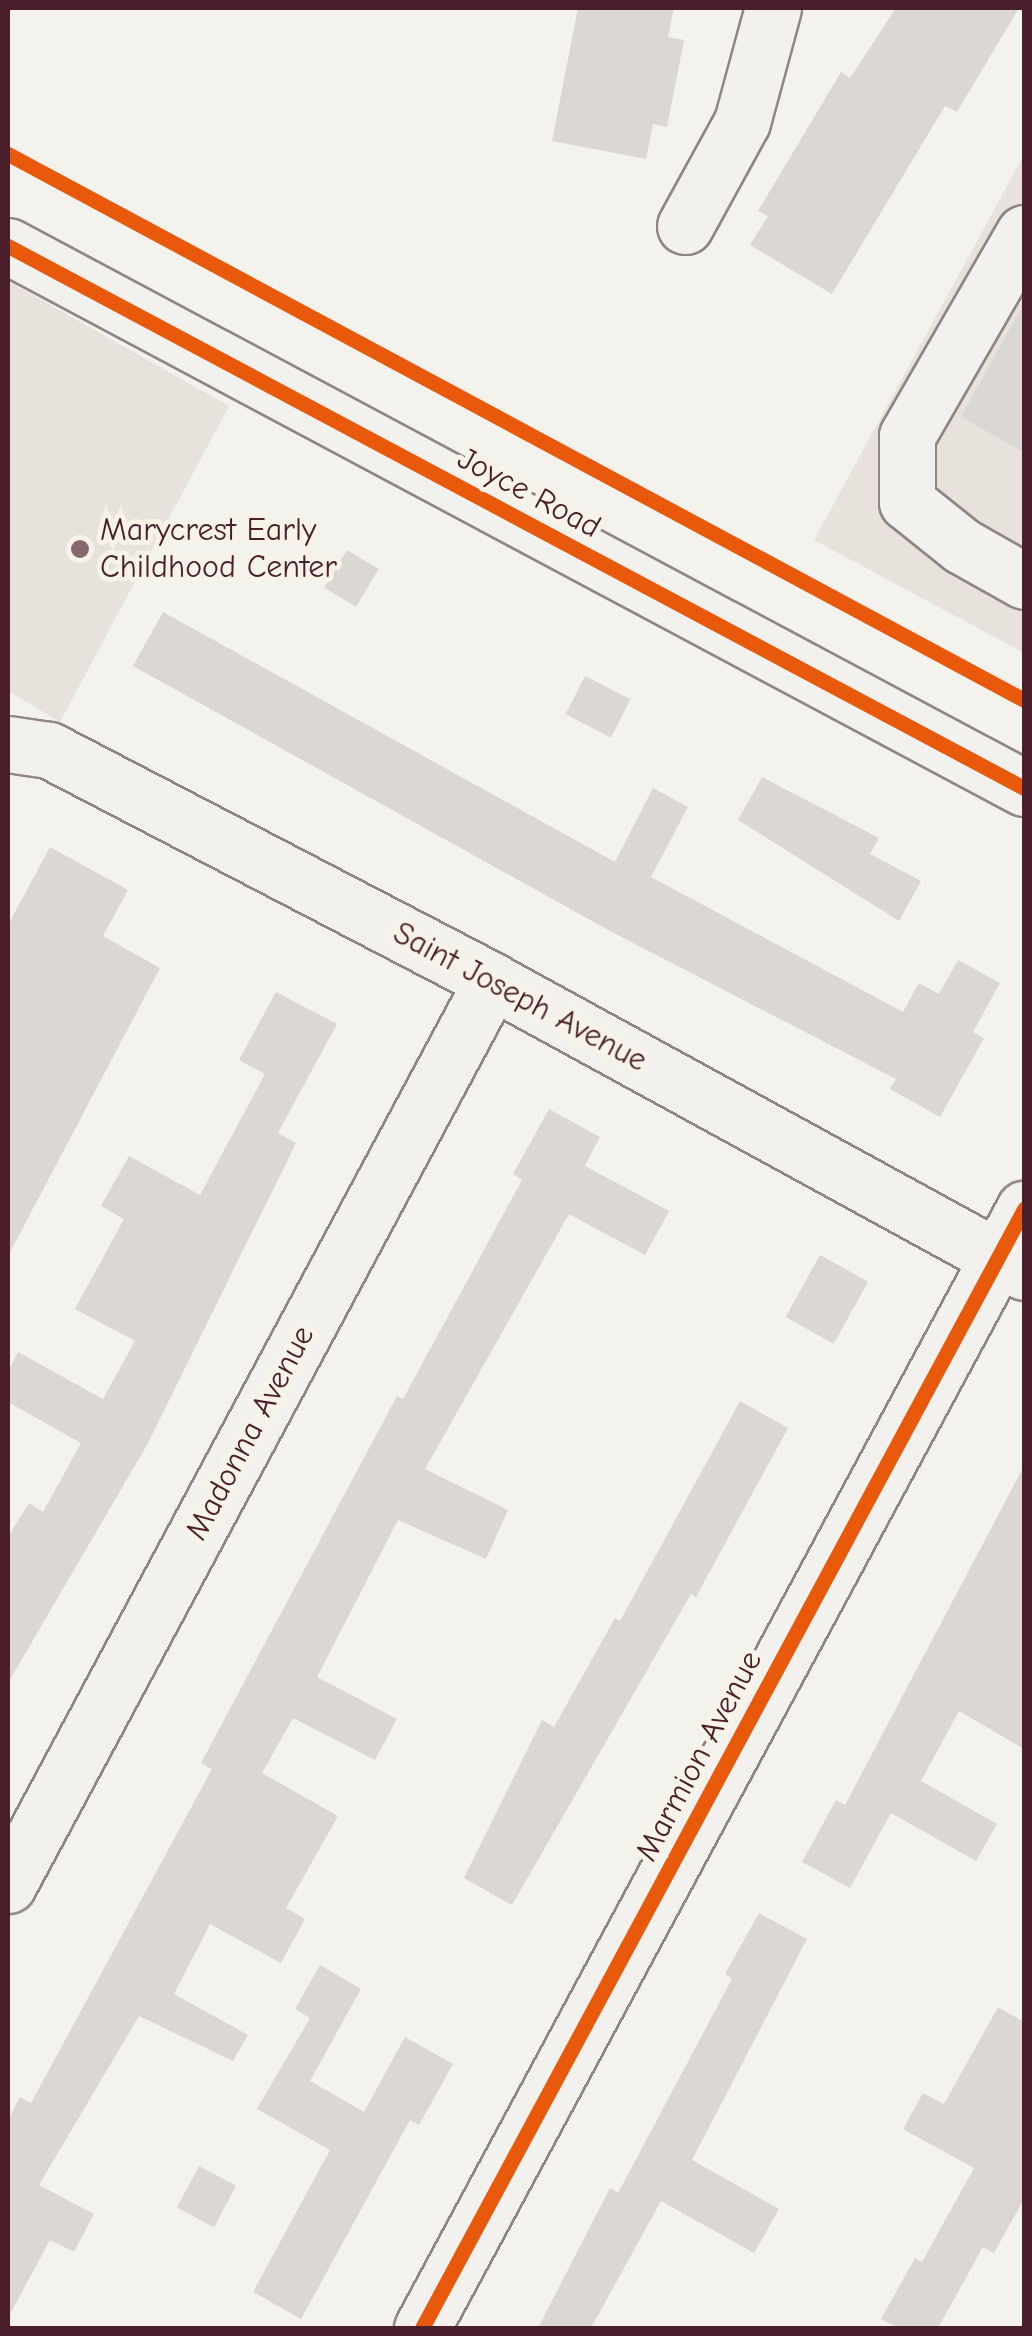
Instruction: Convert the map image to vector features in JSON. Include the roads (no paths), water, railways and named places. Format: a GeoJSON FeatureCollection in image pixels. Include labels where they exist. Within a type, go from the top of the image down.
{"type":"FeatureCollection","features":[{"type":"Feature","properties":{"kind":"street"},"geometry":{"type":"LineString","coordinates":[[685,226],[742,122],[773,8]]}},
{"type":"Feature","properties":{"kind":"street"},"geometry":{"type":"LineString","coordinates":[[1024,233],[907,436],[907,502],[962,546],[1024,580]]}},
{"type":"Feature","properties":{"kind":"street","name":"Joyce Road"},"geometry":{"type":"LineString","coordinates":[[8,246],[1024,788]]}},
{"type":"Feature","properties":{"kind":"street","name":"Saint Joseph Avenue"},"geometry":{"type":"LineString","coordinates":[[8,744],[49,750],[492,981],[1012,1265]]}},
{"type":"Feature","properties":{"kind":"street","name":"Madonna Avenue"},"geometry":{"type":"LineString","coordinates":[[8,1885],[492,981]]}},
{"type":"Feature","properties":{"kind":"street","name":"Marmion Avenue"},"geometry":{"type":"LineString","coordinates":[[422,2328],[1012,1265],[1024,1209]]}},
{"type":"Feature","properties":{"kind":"place","name":"Marycrest Early Childhood Center"},"geometry":{"type":"Point","coordinates":[80,549]}}]}
